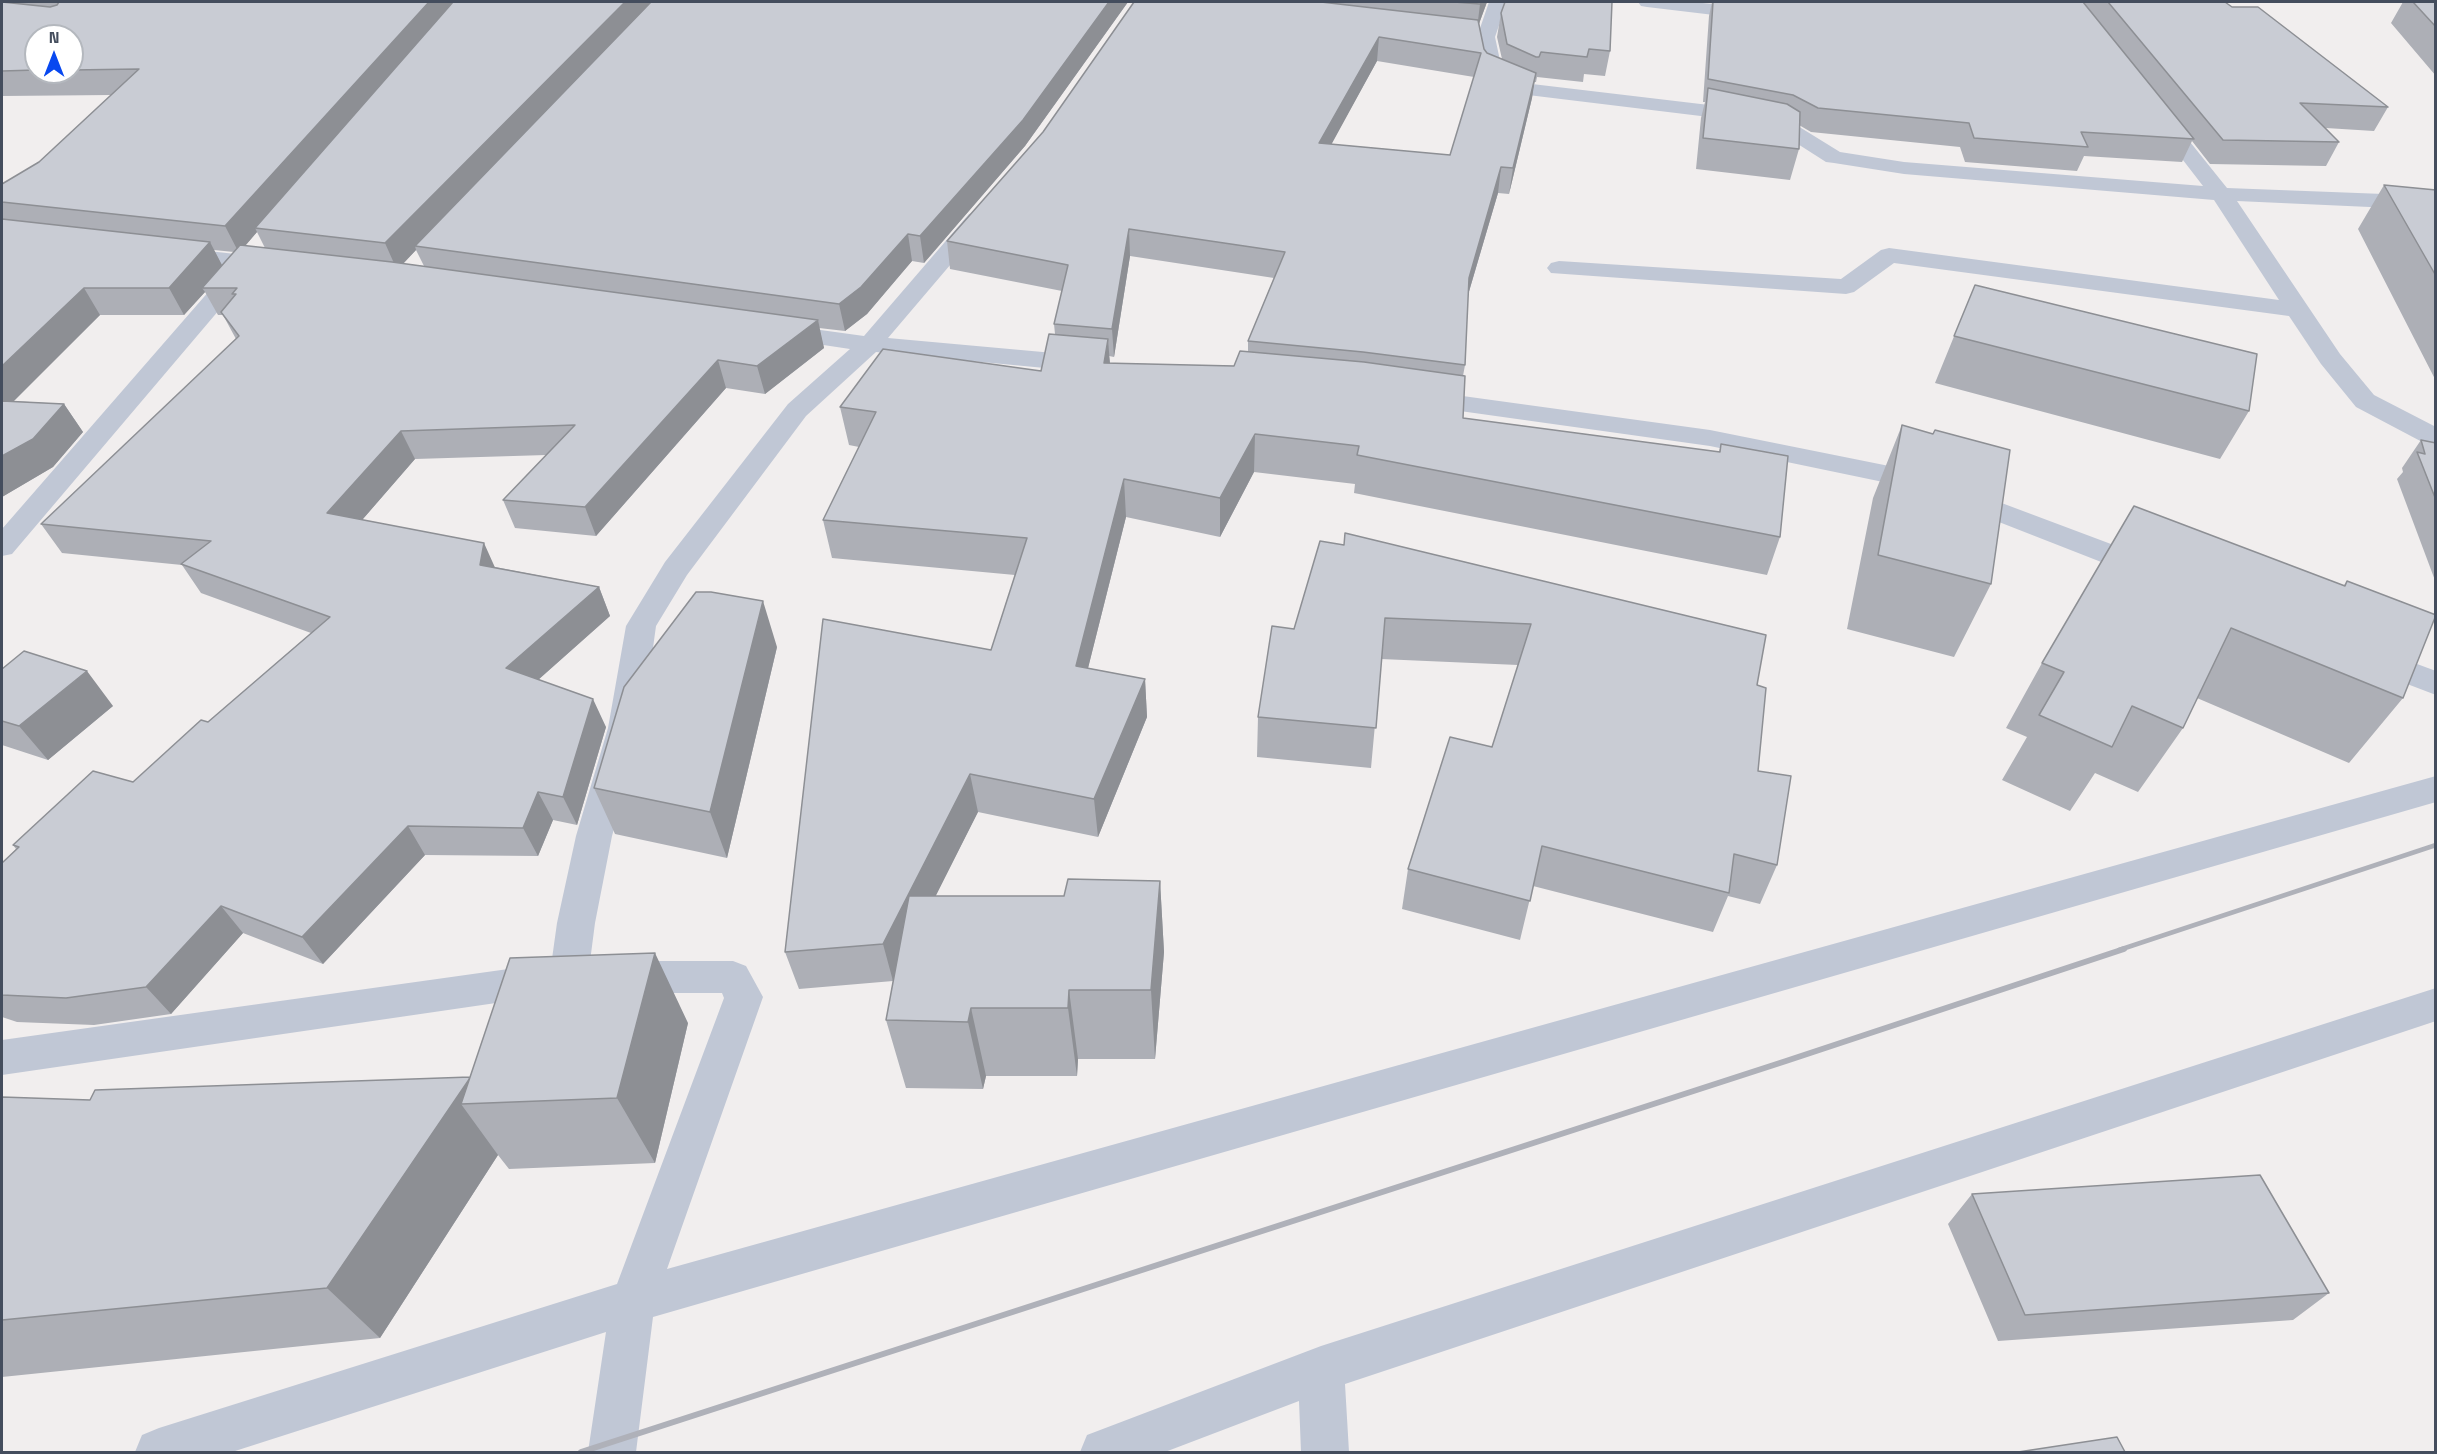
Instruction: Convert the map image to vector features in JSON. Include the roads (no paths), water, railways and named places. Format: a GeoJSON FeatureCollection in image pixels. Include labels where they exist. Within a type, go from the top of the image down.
{"type":"FeatureCollection","features":[{"type":"Feature","properties":{"kind":"street"},"geometry":{"type":"LineString","coordinates":[[1498,2],[1486,37],[1493,73],[1528,88],[1709,111],[1786,127],[1834,157],[1904,168],[2221,194],[2436,203]]}},
{"type":"Feature","properties":{"kind":"street"},"geometry":{"type":"LineString","coordinates":[[1647,2],[1760,14]]}},
{"type":"Feature","properties":{"kind":"street"},"geometry":{"type":"LineString","coordinates":[[1462,35],[1486,37]]}},
{"type":"Feature","properties":{"kind":"street"},"geometry":{"type":"LineString","coordinates":[[2148,101],[2221,194],[2330,359],[2365,401],[2436,438]]}},
{"type":"Feature","properties":{"kind":"street"},"geometry":{"type":"LineString","coordinates":[[568,977],[576,922],[594,836],[625,728],[641,626],[676,569],[797,410],[870,344],[990,204]]}},
{"type":"Feature","properties":{"kind":"street"},"geometry":{"type":"LineString","coordinates":[[154,251],[256,253],[292,267]]}},
{"type":"Feature","properties":{"kind":"street"},"geometry":{"type":"LineString","coordinates":[[2,547],[256,253]]}},
{"type":"Feature","properties":{"kind":"street"},"geometry":{"type":"LineString","coordinates":[[1559,268],[1846,287],[1889,255],[2298,310]]}},
{"type":"Feature","properties":{"kind":"street"},"geometry":{"type":"LineString","coordinates":[[754,328],[870,344],[1116,367]]}},
{"type":"Feature","properties":{"kind":"street"},"geometry":{"type":"LineString","coordinates":[[1396,395],[1710,438],[1919,481],[2172,578]]}},
{"type":"Feature","properties":{"kind":"street"},"geometry":{"type":"LineString","coordinates":[[2,507],[31,512]]}},
{"type":"Feature","properties":{"kind":"street"},"geometry":{"type":"LineString","coordinates":[[2,522],[31,512]]}},
{"type":"Feature","properties":{"kind":"street"},"geometry":{"type":"LineString","coordinates":[[2348,649],[2436,684]]}},
{"type":"Feature","properties":{"kind":"street"},"geometry":{"type":"LineString","coordinates":[[159,1452],[633,1301],[2436,789]]}},
{"type":"Feature","properties":{"kind":"street"},"geometry":{"type":"LineString","coordinates":[[2,1058],[568,977],[733,977],[744,997],[633,1301],[612,1452]]}},
{"type":"Feature","properties":{"kind":"street"},"geometry":{"type":"LineString","coordinates":[[1104,1452],[1320,1369],[2436,1004]]}},
{"type":"Feature","properties":{"kind":"street"},"geometry":{"type":"LineString","coordinates":[[1320,1369],[1325,1452]]}},
{"type":"Feature","properties":{"kind":"railway"},"geometry":{"type":"LineString","coordinates":[[2119,950],[2436,845]]}},
{"type":"Feature","properties":{"kind":"railway"},"geometry":{"type":"LineString","coordinates":[[581,1452],[2124,949]]}}]}
